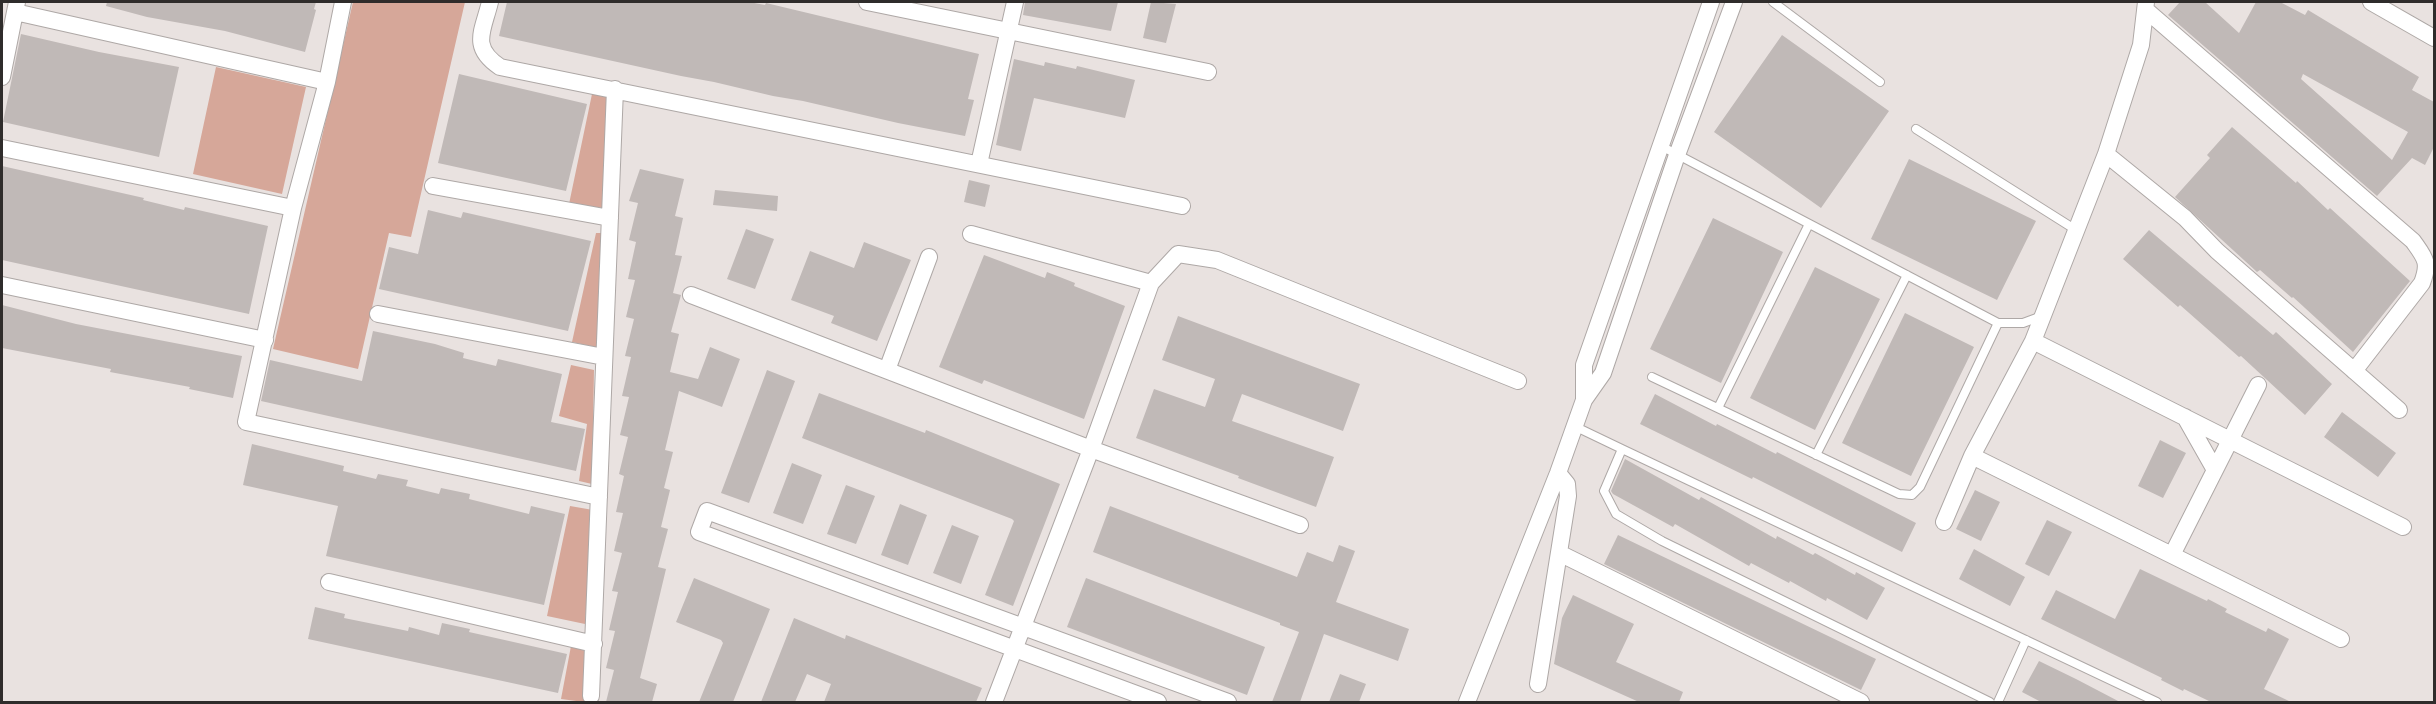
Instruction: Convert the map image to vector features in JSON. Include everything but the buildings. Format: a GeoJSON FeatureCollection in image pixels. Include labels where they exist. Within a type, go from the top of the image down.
{"type":"FeatureCollection","features":[{"type":"Feature","properties":{"kind":"street"},"geometry":{"type":"LineString","coordinates":[[343,2],[327,82],[293,208],[246,422],[599,497]]}},
{"type":"Feature","properties":{"kind":"street"},"geometry":{"type":"LineString","coordinates":[[490,2],[480,39],[487,58],[500,67],[1182,206]]}},
{"type":"Feature","properties":{"kind":"street"},"geometry":{"type":"LineString","coordinates":[[867,2],[1208,72]]}},
{"type":"Feature","properties":{"kind":"street"},"geometry":{"type":"LineString","coordinates":[[979,164],[1015,2]]}},
{"type":"Feature","properties":{"kind":"street"},"geometry":{"type":"LineString","coordinates":[[1584,400],[1584,365],[1711,2]]}},
{"type":"Feature","properties":{"kind":"street"},"geometry":{"type":"LineString","coordinates":[[1467,702],[1558,473],[1584,400],[1603,373],[1677,155],[1734,2]]}},
{"type":"Feature","properties":{"kind":"street"},"geometry":{"type":"LineString","coordinates":[[2371,2],[2434,38]]}},
{"type":"Feature","properties":{"kind":"street"},"geometry":{"type":"LineString","coordinates":[[1944,522],[1972,456],[2033,341],[2106,154],[2141,45],[2146,6]]}},
{"type":"Feature","properties":{"kind":"street"},"geometry":{"type":"LineString","coordinates":[[2146,6],[2413,241],[2426,259],[2426,271],[2422,283],[2354,371]]}},
{"type":"Feature","properties":{"kind":"street"},"geometry":{"type":"LineString","coordinates":[[2,76],[16,7],[327,82]]}},
{"type":"Feature","properties":{"kind":"street"},"geometry":{"type":"LineString","coordinates":[[591,696],[615,89]]}},
{"type":"Feature","properties":{"kind":"street"},"geometry":{"type":"LineString","coordinates":[[2,148],[293,208]]}},
{"type":"Feature","properties":{"kind":"street"},"geometry":{"type":"LineString","coordinates":[[2106,154],[2185,218],[2217,251],[2399,410]]}},
{"type":"Feature","properties":{"kind":"street"},"geometry":{"type":"LineString","coordinates":[[433,186],[610,218]]}},
{"type":"Feature","properties":{"kind":"street"},"geometry":{"type":"LineString","coordinates":[[971,234],[1151,283]]}},
{"type":"Feature","properties":{"kind":"street"},"geometry":{"type":"LineString","coordinates":[[994,702],[1091,449],[1151,283],[1178,254],[1217,260],[1518,381]]}},
{"type":"Feature","properties":{"kind":"street"},"geometry":{"type":"LineString","coordinates":[[887,370],[929,257]]}},
{"type":"Feature","properties":{"kind":"street"},"geometry":{"type":"LineString","coordinates":[[2,285],[265,340]]}},
{"type":"Feature","properties":{"kind":"street"},"geometry":{"type":"LineString","coordinates":[[691,296],[1091,449],[1300,525]]}},
{"type":"Feature","properties":{"kind":"street"},"geometry":{"type":"LineString","coordinates":[[378,314],[604,357]]}},
{"type":"Feature","properties":{"kind":"street"},"geometry":{"type":"LineString","coordinates":[[2033,341],[2403,526]]}},
{"type":"Feature","properties":{"kind":"street"},"geometry":{"type":"LineString","coordinates":[[2172,555],[2258,385]]}},
{"type":"Feature","properties":{"kind":"street"},"geometry":{"type":"LineString","coordinates":[[2185,417],[2215,470]]}},
{"type":"Feature","properties":{"kind":"street"},"geometry":{"type":"LineString","coordinates":[[1972,456],[2342,639]]}},
{"type":"Feature","properties":{"kind":"street"},"geometry":{"type":"LineString","coordinates":[[1538,684],[1568,496],[1567,484],[1558,473]]}},
{"type":"Feature","properties":{"kind":"street"},"geometry":{"type":"LineString","coordinates":[[1158,702],[699,532],[707,511],[1228,702]]}},
{"type":"Feature","properties":{"kind":"street"},"geometry":{"type":"LineString","coordinates":[[1559,553],[1861,702]]}},
{"type":"Feature","properties":{"kind":"street"},"geometry":{"type":"LineString","coordinates":[[329,582],[594,644]]}},
{"type":"Feature","properties":{"kind":"lane"},"geometry":{"type":"LineString","coordinates":[[1773,2],[1880,82]]}},
{"type":"Feature","properties":{"kind":"lane"},"geometry":{"type":"LineString","coordinates":[[1916,129],[2076,230]]}},
{"type":"Feature","properties":{"kind":"lane"},"geometry":{"type":"LineString","coordinates":[[1660,146],[1998,323],[2023,323],[2042,316]]}},
{"type":"Feature","properties":{"kind":"lane"},"geometry":{"type":"LineString","coordinates":[[1718,408],[1809,224]]}},
{"type":"Feature","properties":{"kind":"lane"},"geometry":{"type":"LineString","coordinates":[[1816,455],[1907,275]]}},
{"type":"Feature","properties":{"kind":"lane"},"geometry":{"type":"LineString","coordinates":[[1652,377],[1899,494],[1912,495],[1920,487],[1998,323]]}},
{"type":"Feature","properties":{"kind":"lane"},"geometry":{"type":"LineString","coordinates":[[1574,426],[2157,702]]}},
{"type":"Feature","properties":{"kind":"lane"},"geometry":{"type":"LineString","coordinates":[[1622,449],[1604,491],[1616,514],[1662,541],[1990,702]]}},
{"type":"Feature","properties":{"kind":"lane"},"geometry":{"type":"LineString","coordinates":[[1998,702],[2026,640]]}},
{"type":"Feature","properties":{"kind":"shaded area"},"geometry":{"type":"Polygon","coordinates":[[[353,2],[465,2],[411,237],[389,233],[358,369],[273,349],[353,2]]]}},
{"type":"Feature","properties":{"kind":"shaded area"},"geometry":{"type":"Polygon","coordinates":[[[216,67],[306,87],[282,194],[193,174],[216,67]]]}},
{"type":"Feature","properties":{"kind":"shaded area"},"geometry":{"type":"Polygon","coordinates":[[[592,94],[607,95],[604,208],[569,204],[592,94]]]}},
{"type":"Feature","properties":{"kind":"shaded area"},"geometry":{"type":"Polygon","coordinates":[[[596,233],[603,233],[599,348],[572,342],[596,233]]]}},
{"type":"Feature","properties":{"kind":"shaded area"},"geometry":{"type":"Polygon","coordinates":[[[571,365],[594,370],[592,484],[579,481],[587,424],[559,416],[571,365]]]}},
{"type":"Feature","properties":{"kind":"shaded area"},"geometry":{"type":"Polygon","coordinates":[[[570,506],[593,510],[585,624],[547,616],[570,506]]]}},
{"type":"Feature","properties":{"kind":"shaded area"},"geometry":{"type":"Polygon","coordinates":[[[571,646],[586,646],[584,702],[561,699],[571,646]]]}}]}
